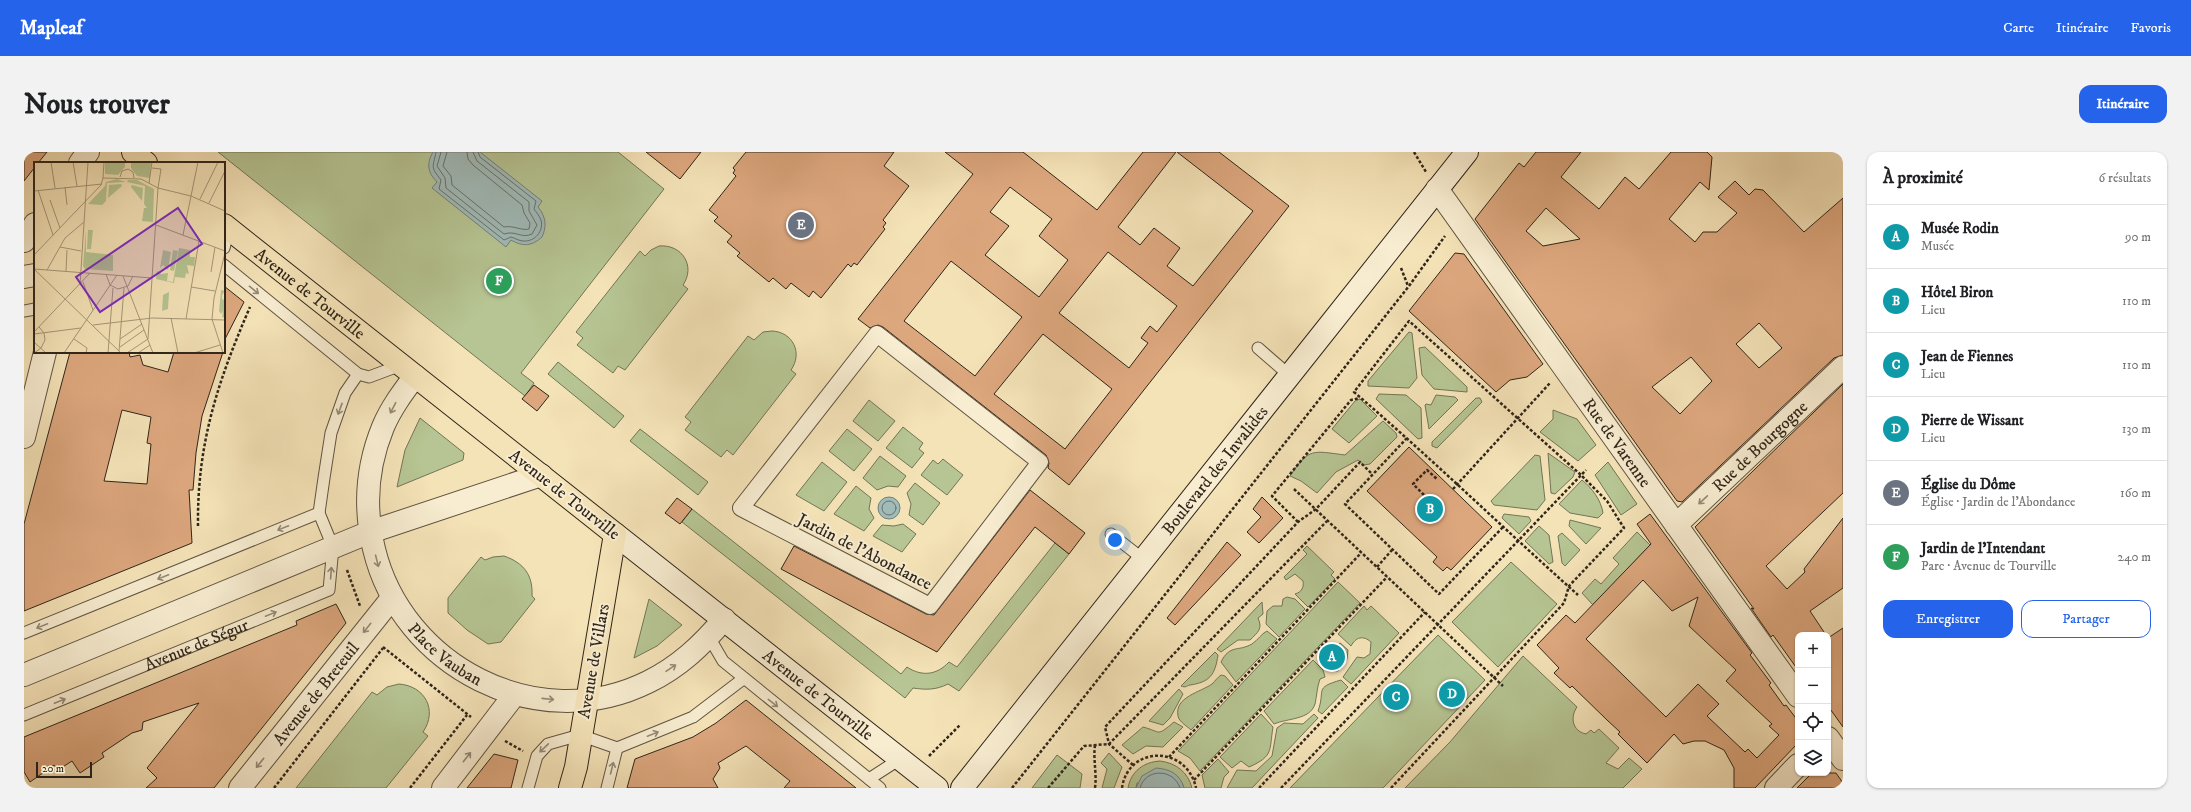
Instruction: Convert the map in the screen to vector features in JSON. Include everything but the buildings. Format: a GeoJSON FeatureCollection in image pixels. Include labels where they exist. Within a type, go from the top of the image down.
{"type":"FeatureCollection","features":[{"type":"Feature","properties":{"kind":"main road"},"geometry":{"type":"LineString","coordinates":[[133,152],[145,162]]}},
{"type":"Feature","properties":{"kind":"main road","name":"Avenue de Tourville"},"geometry":{"type":"LineString","coordinates":[[225,233],[408,370],[615,534]]}},
{"type":"Feature","properties":{"kind":"main road","name":"Avenue de Villars"},"geometry":{"type":"LineString","coordinates":[[570,788],[587,699],[615,534]]}},
{"type":"Feature","properties":{"kind":"street"},"geometry":{"type":"LineString","coordinates":[[81,162],[88,152]]}},
{"type":"Feature","properties":{"kind":"street","name":"Boulevard des Invalides"},"geometry":{"type":"LineString","coordinates":[[962,788],[1467,152]]}},
{"type":"Feature","properties":{"kind":"street","name":"Rue de Varenne"},"geometry":{"type":"LineString","coordinates":[[1437,189],[1795,692]]}},
{"type":"Feature","properties":{"kind":"street"},"geometry":{"type":"LineString","coordinates":[[24,241],[34,226]]}},
{"type":"Feature","properties":{"kind":"street"},"geometry":{"type":"LineString","coordinates":[[24,277],[34,275]]}},
{"type":"Feature","properties":{"kind":"street","name":"Jardin de l'Abondance"},"geometry":{"type":"LineString","coordinates":[[877,334],[1040,462],[930,606],[741,508],[877,334]]}},
{"type":"Feature","properties":{"kind":"street"},"geometry":{"type":"LineString","coordinates":[[24,437],[46,353]]}},
{"type":"Feature","properties":{"kind":"street","name":"Rue de Bourgogne"},"geometry":{"type":"LineString","coordinates":[[1676,525],[1843,367]]}},
{"type":"Feature","properties":{"kind":"street","name":"Place Vauban"},"geometry":{"type":"LineString","coordinates":[[408,370],[397,401],[384,427],[375,451],[367,499],[370,532],[378,567],[392,598],[414,630],[443,658],[477,680],[515,694],[550,700],[587,699],[621,692],[647,682],[671,670],[710,637],[724,619]]}},
{"type":"Feature","properties":{"kind":"street"},"geometry":{"type":"LineString","coordinates":[[24,675],[370,532],[541,475]]}},
{"type":"Feature","properties":{"kind":"street","name":"Avenue de Tourville"},"geometry":{"type":"LineString","coordinates":[[615,534],[937,788]]}},
{"type":"Feature","properties":{"kind":"street","name":"Avenue de Breteuil"},"geometry":{"type":"LineString","coordinates":[[240,788],[392,598]]}},
{"type":"Feature","properties":{"kind":"street"},"geometry":{"type":"LineString","coordinates":[[443,788],[515,694]]}},
{"type":"Feature","properties":{"kind":"street"},"geometry":{"type":"LineString","coordinates":[[1829,740],[1843,759]]}},
{"type":"Feature","properties":{"kind":"street"},"geometry":{"type":"LineString","coordinates":[[1776,788],[1795,768]]}},
{"type":"Feature","properties":{"kind":"lane","name":"Avenue de Tourville"},"geometry":{"type":"LineString","coordinates":[[225,267],[358,374]]}},
{"type":"Feature","properties":{"kind":"lane"},"geometry":{"type":"LineString","coordinates":[[24,311],[34,309]]}},
{"type":"Feature","properties":{"kind":"lane"},"geometry":{"type":"LineString","coordinates":[[1258,348],[1289,375]]}},
{"type":"Feature","properties":{"kind":"lane"},"geometry":{"type":"LineString","coordinates":[[333,547],[320,513],[331,434],[346,393],[358,374],[369,378],[408,370]]}},
{"type":"Feature","properties":{"kind":"lane"},"geometry":{"type":"LineString","coordinates":[[24,633],[320,513]]}},
{"type":"Feature","properties":{"kind":"lane"},"geometry":{"type":"LineString","coordinates":[[1111,534],[1143,559]]}},
{"type":"Feature","properties":{"kind":"lane","name":"Avenue de Ségur"},"geometry":{"type":"LineString","coordinates":[[24,715],[329,590],[333,547]]}},
{"type":"Feature","properties":{"kind":"lane","name":"Avenue de Tourville"},"geometry":{"type":"LineString","coordinates":[[710,637],[723,661],[743,679],[880,788]]}},
{"type":"Feature","properties":{"kind":"lane"},"geometry":{"type":"LineString","coordinates":[[528,788],[537,756],[548,744],[580,735],[617,748],[693,717],[743,679]]}},
{"type":"Feature","properties":{"kind":"lane"},"geometry":{"type":"LineString","coordinates":[[607,788],[617,748]]}},
{"type":"Feature","properties":{"kind":"lane"},"geometry":{"type":"LineString","coordinates":[[869,779],[900,759]]}},
{"type":"Feature","properties":{"kind":"path"},"geometry":{"type":"LineString","coordinates":[[1012,788],[1409,286]]}},
{"type":"Feature","properties":{"kind":"path"},"geometry":{"type":"LineString","coordinates":[[198,526],[198,492],[204,439],[212,406],[229,355],[250,307]]}},
{"type":"Feature","properties":{"kind":"path"},"geometry":{"type":"LineString","coordinates":[[1391,788],[1564,603],[1569,586],[1624,528],[1607,501],[1581,475],[1409,322],[1354,392],[1458,483],[1518,541],[1569,586],[1578,594]]}},
{"type":"Feature","properties":{"kind":"path"},"geometry":{"type":"LineString","coordinates":[[1453,489],[1544,389]]}},
{"type":"Feature","properties":{"kind":"path"},"geometry":{"type":"LineString","coordinates":[[1298,522],[1272,496],[1351,400],[1360,398]]}},
{"type":"Feature","properties":{"kind":"path"},"geometry":{"type":"LineString","coordinates":[[1407,438],[1345,504],[1439,594],[1503,527]]}},
{"type":"Feature","properties":{"kind":"path"},"geometry":{"type":"LineString","coordinates":[[1133,765],[1109,744],[1105,727],[1298,522],[1316,509],[1360,462],[1372,474]]}},
{"type":"Feature","properties":{"kind":"path"},"geometry":{"type":"LineString","coordinates":[[1424,495],[1413,484],[1427,470],[1437,479]]}},
{"type":"Feature","properties":{"kind":"path"},"geometry":{"type":"LineString","coordinates":[[1281,788],[1586,470]]}},
{"type":"Feature","properties":{"kind":"path"},"geometry":{"type":"LineString","coordinates":[[1294,489],[1503,686]]}},
{"type":"Feature","properties":{"kind":"path"},"geometry":{"type":"LineString","coordinates":[[1048,788],[1084,746],[1109,744],[1327,521]]}},
{"type":"Feature","properties":{"kind":"path"},"geometry":{"type":"LineString","coordinates":[[1376,567],[1392,550]]}},
{"type":"Feature","properties":{"kind":"path"},"geometry":{"type":"LineString","coordinates":[[1168,756],[1362,553]]}},
{"type":"Feature","properties":{"kind":"path"},"geometry":{"type":"LineString","coordinates":[[346,566],[361,610]]}},
{"type":"Feature","properties":{"kind":"path"},"geometry":{"type":"LineString","coordinates":[[1194,780],[1387,577]]}},
{"type":"Feature","properties":{"kind":"path"},"geometry":{"type":"LineString","coordinates":[[1259,788],[1424,612]]}},
{"type":"Feature","properties":{"kind":"path"},"geometry":{"type":"LineString","coordinates":[[274,788],[383,648],[467,715],[410,788]]}},
{"type":"Feature","properties":{"kind":"path"},"geometry":{"type":"LineString","coordinates":[[928,758],[960,725]]}},
{"type":"Feature","properties":{"kind":"path"},"geometry":{"type":"LineString","coordinates":[[502,739],[527,754]]}},
{"type":"Feature","properties":{"kind":"path"},"geometry":{"type":"LineString","coordinates":[[1095,745],[1094,755],[1097,773],[1095,788]]}},
{"type":"Feature","properties":{"kind":"path"},"geometry":{"type":"LineString","coordinates":[[1122,788],[1126,775],[1133,765],[1144,758],[1156,755],[1168,756],[1182,763],[1194,780],[1196,788]]}},
{"type":"Feature","properties":{"kind":"green space"},"geometry":{"type":"Polygon","coordinates":[[[218,152],[618,152],[664,189],[521,373],[534,383],[525,396],[218,152]]]}},
{"type":"Feature","properties":{"kind":"green space"},"geometry":{"type":"Polygon","coordinates":[[[659,246],[667,246],[680,252],[687,264],[687,278],[683,285],[688,289],[625,370],[618,366],[613,373],[577,345],[583,338],[576,332],[640,251],[645,256],[651,250],[659,246]]]}},
{"type":"Feature","properties":{"kind":"green space"},"geometry":{"type":"Polygon","coordinates":[[[772,331],[786,335],[794,344],[796,357],[791,370],[796,374],[733,455],[727,450],[721,457],[685,430],[691,422],[685,417],[748,336],[754,340],[763,332],[772,331]]]}},
{"type":"Feature","properties":{"kind":"green space"},"geometry":{"type":"Polygon","coordinates":[[[1409,332],[1412,333],[1417,378],[1409,388],[1368,386],[1368,381],[1409,332]]]}},
{"type":"Feature","properties":{"kind":"green space"},"geometry":{"type":"Polygon","coordinates":[[[1425,347],[1467,387],[1467,392],[1434,389],[1422,375],[1419,348],[1425,347]]]}},
{"type":"Feature","properties":{"kind":"green space"},"geometry":{"type":"Polygon","coordinates":[[[558,362],[624,416],[614,428],[548,374],[558,362]]]}},
{"type":"Feature","properties":{"kind":"green space"},"geometry":{"type":"Polygon","coordinates":[[[1379,394],[1406,395],[1421,408],[1422,438],[1418,439],[1376,399],[1379,394]]]}},
{"type":"Feature","properties":{"kind":"green space"},"geometry":{"type":"Polygon","coordinates":[[[1436,395],[1455,397],[1458,400],[1429,429],[1425,405],[1431,405],[1436,395]]]}},
{"type":"Feature","properties":{"kind":"green space"},"geometry":{"type":"Polygon","coordinates":[[[1476,398],[1480,398],[1482,402],[1437,448],[1432,446],[1432,442],[1476,398]]]}},
{"type":"Feature","properties":{"kind":"green space"},"geometry":{"type":"Polygon","coordinates":[[[1360,399],[1377,416],[1349,443],[1332,429],[1355,401],[1360,399]]]}},
{"type":"Feature","properties":{"kind":"green space"},"geometry":{"type":"Polygon","coordinates":[[[869,400],[895,421],[878,441],[853,421],[869,400]]]}},
{"type":"Feature","properties":{"kind":"green space"},"geometry":{"type":"Polygon","coordinates":[[[1553,410],[1577,419],[1596,445],[1578,461],[1540,432],[1553,419],[1553,410]]]}},
{"type":"Feature","properties":{"kind":"green space"},"geometry":{"type":"Polygon","coordinates":[[[420,418],[464,453],[463,460],[397,487],[405,450],[420,418]]]}},
{"type":"Feature","properties":{"kind":"green space"},"geometry":{"type":"Polygon","coordinates":[[[1383,421],[1396,433],[1397,437],[1370,464],[1364,465],[1358,460],[1336,472],[1317,493],[1301,481],[1290,476],[1302,460],[1313,453],[1319,452],[1345,455],[1383,421]]]}},
{"type":"Feature","properties":{"kind":"green space"},"geometry":{"type":"Polygon","coordinates":[[[903,427],[923,443],[919,449],[924,453],[912,468],[886,448],[903,427]]]}},
{"type":"Feature","properties":{"kind":"green space"},"geometry":{"type":"Polygon","coordinates":[[[640,429],[708,482],[698,495],[630,441],[640,429]]]}},
{"type":"Feature","properties":{"kind":"green space"},"geometry":{"type":"Polygon","coordinates":[[[847,429],[872,449],[854,471],[829,451],[847,429]]]}},
{"type":"Feature","properties":{"kind":"green space"},"geometry":{"type":"Polygon","coordinates":[[[1548,453],[1575,472],[1573,477],[1555,494],[1551,493],[1548,453]]]}},
{"type":"Feature","properties":{"kind":"green space"},"geometry":{"type":"Polygon","coordinates":[[[1535,455],[1540,456],[1545,500],[1537,510],[1494,505],[1491,501],[1535,455]]]}},
{"type":"Feature","properties":{"kind":"green space"},"geometry":{"type":"Polygon","coordinates":[[[880,456],[906,476],[898,487],[888,486],[877,490],[863,478],[880,456]]]}},
{"type":"Feature","properties":{"kind":"green space"},"geometry":{"type":"Polygon","coordinates":[[[943,459],[963,475],[947,495],[921,475],[933,460],[938,464],[943,459]]]}},
{"type":"Feature","properties":{"kind":"green space"},"geometry":{"type":"Polygon","coordinates":[[[822,462],[847,482],[824,511],[796,495],[822,462]]]}},
{"type":"Feature","properties":{"kind":"green space"},"geometry":{"type":"Polygon","coordinates":[[[1608,462],[1637,504],[1621,515],[1595,475],[1608,462]]]}},
{"type":"Feature","properties":{"kind":"green space"},"geometry":{"type":"Polygon","coordinates":[[[1582,480],[1593,491],[1600,503],[1603,513],[1598,518],[1570,513],[1559,504],[1582,480]]]}},
{"type":"Feature","properties":{"kind":"green space"},"geometry":{"type":"Polygon","coordinates":[[[915,483],[940,503],[923,525],[909,515],[911,504],[907,493],[915,483]]]}},
{"type":"Feature","properties":{"kind":"green space"},"geometry":{"type":"Polygon","coordinates":[[[856,486],[871,498],[869,509],[874,518],[864,531],[834,514],[856,486]]]}},
{"type":"Feature","properties":{"kind":"green space"},"geometry":{"type":"Polygon","coordinates":[[[692,509],[901,674],[907,667],[918,672],[929,673],[939,670],[949,662],[957,667],[1055,543],[1069,554],[959,691],[948,684],[931,689],[913,688],[905,698],[682,522],[692,509]]]}},
{"type":"Feature","properties":{"kind":"green space"},"geometry":{"type":"Polygon","coordinates":[[[1504,514],[1529,517],[1531,521],[1519,534],[1502,518],[1504,514]]]}},
{"type":"Feature","properties":{"kind":"green space"},"geometry":{"type":"Polygon","coordinates":[[[1570,520],[1601,528],[1586,544],[1569,526],[1570,520]]]}},
{"type":"Feature","properties":{"kind":"green space"},"geometry":{"type":"Polygon","coordinates":[[[903,524],[916,534],[902,552],[873,536],[882,525],[894,526],[903,524]]]}},
{"type":"Feature","properties":{"kind":"green space"},"geometry":{"type":"Polygon","coordinates":[[[1539,526],[1549,535],[1553,562],[1549,564],[1525,541],[1539,526]]]}},
{"type":"Feature","properties":{"kind":"green space"},"geometry":{"type":"Polygon","coordinates":[[[1637,532],[1650,545],[1593,605],[1582,593],[1595,579],[1601,584],[1619,564],[1613,558],[1637,532]]]}},
{"type":"Feature","properties":{"kind":"green space"},"geometry":{"type":"Polygon","coordinates":[[[1562,533],[1580,550],[1565,566],[1562,563],[1558,536],[1562,533]]]}},
{"type":"Feature","properties":{"kind":"green space"},"geometry":{"type":"Polygon","coordinates":[[[1307,546],[1334,572],[1331,575],[1335,579],[1308,607],[1295,594],[1302,589],[1303,581],[1295,574],[1286,580],[1284,577],[1307,554],[1303,550],[1307,546]]]}},
{"type":"Feature","properties":{"kind":"green space"},"geometry":{"type":"Polygon","coordinates":[[[504,556],[517,562],[526,571],[531,582],[532,596],[535,599],[501,642],[488,644],[467,630],[448,613],[448,598],[481,557],[485,560],[493,557],[504,556]]]}},
{"type":"Feature","properties":{"kind":"green space"},"geometry":{"type":"Polygon","coordinates":[[[1511,562],[1557,604],[1498,667],[1452,622],[1511,562]]]}},
{"type":"Feature","properties":{"kind":"green space"},"geometry":{"type":"Polygon","coordinates":[[[1338,582],[1360,603],[1200,771],[1190,758],[1178,751],[1338,582]]]}},
{"type":"Feature","properties":{"kind":"green space"},"geometry":{"type":"Polygon","coordinates":[[[1287,597],[1295,599],[1305,609],[1279,637],[1266,624],[1267,611],[1273,606],[1282,606],[1283,599],[1287,597]]]}},
{"type":"Feature","properties":{"kind":"green space"},"geometry":{"type":"Polygon","coordinates":[[[649,599],[682,625],[657,646],[634,658],[649,599]]]}},
{"type":"Feature","properties":{"kind":"green space"},"geometry":{"type":"Polygon","coordinates":[[[1262,602],[1263,614],[1258,618],[1260,628],[1255,635],[1250,640],[1238,640],[1221,652],[1217,649],[1262,602]]]}},
{"type":"Feature","properties":{"kind":"green space"},"geometry":{"type":"Polygon","coordinates":[[[1364,606],[1367,610],[1371,606],[1399,633],[1351,684],[1343,677],[1357,657],[1364,658],[1370,654],[1371,642],[1365,638],[1360,638],[1357,639],[1351,646],[1338,634],[1364,606]]]}},
{"type":"Feature","properties":{"kind":"green space"},"geometry":{"type":"Polygon","coordinates":[[[1267,631],[1277,639],[1236,682],[1221,662],[1224,656],[1235,649],[1252,644],[1267,631]]]}},
{"type":"Feature","properties":{"kind":"green space"},"geometry":{"type":"Polygon","coordinates":[[[1438,635],[1485,680],[1383,788],[1290,788],[1438,635]]]}},
{"type":"Feature","properties":{"kind":"green space"},"geometry":{"type":"Polygon","coordinates":[[[1340,643],[1348,650],[1347,659],[1338,671],[1330,670],[1322,663],[1340,643]]]}},
{"type":"Feature","properties":{"kind":"green space"},"geometry":{"type":"Polygon","coordinates":[[[1215,652],[1218,655],[1217,662],[1213,672],[1207,679],[1197,684],[1185,687],[1181,686],[1215,652]]]}},
{"type":"Feature","properties":{"kind":"green space"},"geometry":{"type":"Polygon","coordinates":[[[1523,656],[1577,707],[1573,715],[1573,719],[1575,727],[1578,730],[1586,734],[1591,730],[1594,733],[1599,729],[1619,748],[1606,763],[1618,769],[1629,758],[1642,769],[1623,788],[1405,788],[1450,742],[1523,656]]]}},
{"type":"Feature","properties":{"kind":"green space"},"geometry":{"type":"Polygon","coordinates":[[[1313,660],[1323,670],[1325,677],[1320,679],[1315,704],[1312,709],[1304,716],[1274,724],[1264,711],[1313,660]]]}},
{"type":"Feature","properties":{"kind":"green space"},"geometry":{"type":"Polygon","coordinates":[[[1221,675],[1225,676],[1233,685],[1191,730],[1181,722],[1178,716],[1180,704],[1189,696],[1212,684],[1221,675]]]}},
{"type":"Feature","properties":{"kind":"green space"},"geometry":{"type":"Polygon","coordinates":[[[1341,680],[1348,687],[1322,714],[1318,711],[1322,691],[1327,685],[1341,680]]]}},
{"type":"Feature","properties":{"kind":"green space"},"geometry":{"type":"Polygon","coordinates":[[[399,684],[416,689],[426,700],[429,708],[429,716],[423,732],[428,736],[386,788],[296,788],[372,692],[377,695],[387,687],[399,684]]]}},
{"type":"Feature","properties":{"kind":"green space"},"geometry":{"type":"Polygon","coordinates":[[[1179,689],[1183,694],[1170,718],[1163,725],[1149,721],[1179,689]]]}},
{"type":"Feature","properties":{"kind":"green space"},"geometry":{"type":"Polygon","coordinates":[[[1261,714],[1273,727],[1267,756],[1249,767],[1241,761],[1232,768],[1220,757],[1261,714]]]}},
{"type":"Feature","properties":{"kind":"green space"},"geometry":{"type":"Polygon","coordinates":[[[1314,714],[1318,718],[1252,788],[1227,788],[1237,770],[1256,771],[1272,756],[1277,728],[1284,723],[1303,724],[1314,714]]]}},
{"type":"Feature","properties":{"kind":"green space"},"geometry":{"type":"Polygon","coordinates":[[[1174,722],[1183,727],[1163,747],[1146,746],[1133,754],[1122,745],[1143,727],[1159,732],[1174,722]]]}},
{"type":"Feature","properties":{"kind":"green space"},"geometry":{"type":"Polygon","coordinates":[[[1109,753],[1122,767],[1114,788],[1102,788],[1107,769],[1101,763],[1109,753]]]}},
{"type":"Feature","properties":{"kind":"green space"},"geometry":{"type":"Polygon","coordinates":[[[1057,755],[1082,774],[1080,788],[1032,788],[1057,755]]]}},
{"type":"Feature","properties":{"kind":"green space"},"geometry":{"type":"Polygon","coordinates":[[[1218,759],[1229,772],[1224,777],[1221,788],[1205,788],[1202,775],[1218,759]]]}},
{"type":"Feature","properties":{"kind":"green space"},"geometry":{"type":"Polygon","coordinates":[[[1160,761],[1176,766],[1180,769],[1188,777],[1192,788],[1184,788],[1182,783],[1137,783],[1136,788],[1128,788],[1132,777],[1139,768],[1149,763],[1160,761]]]}},
{"type":"Feature","properties":{"kind":"water"},"geometry":{"type":"Polygon","coordinates":[[[433,152],[480,152],[542,201],[538,207],[543,214],[545,222],[545,229],[542,237],[531,244],[520,244],[511,240],[506,247],[432,188],[437,182],[429,168],[429,160],[433,152]]]}},
{"type":"Feature","properties":{"kind":"water"},"geometry":{"type":"Polygon","coordinates":[[[889,497],[897,500],[900,508],[897,516],[889,519],[881,516],[878,508],[881,500],[889,497]]]}},
{"type":"Feature","properties":{"kind":"water"},"geometry":{"type":"Polygon","coordinates":[[[1156,768],[1174,773],[1180,779],[1184,788],[1136,788],[1142,776],[1156,768]]]}},
{"type":"Feature","properties":{"kind":"place","name":"Église du Dôme"},"geometry":{"type":"Point","coordinates":[801,225]}},
{"type":"Feature","properties":{"kind":"place","name":"Jardin de l'Intendant"},"geometry":{"type":"Point","coordinates":[499,281]}},
{"type":"Feature","properties":{"kind":"place","name":"Hôtel Biron"},"geometry":{"type":"Point","coordinates":[1430,509]}},
{"type":"Feature","properties":{"kind":"place","name":"Musée Rodin"},"geometry":{"type":"Point","coordinates":[1332,657]}},
{"type":"Feature","properties":{"kind":"place","name":"Pierre de Wissant"},"geometry":{"type":"Point","coordinates":[1452,694]}},
{"type":"Feature","properties":{"kind":"place","name":"Jean de Fiennes"},"geometry":{"type":"Point","coordinates":[1396,697]}}]}
